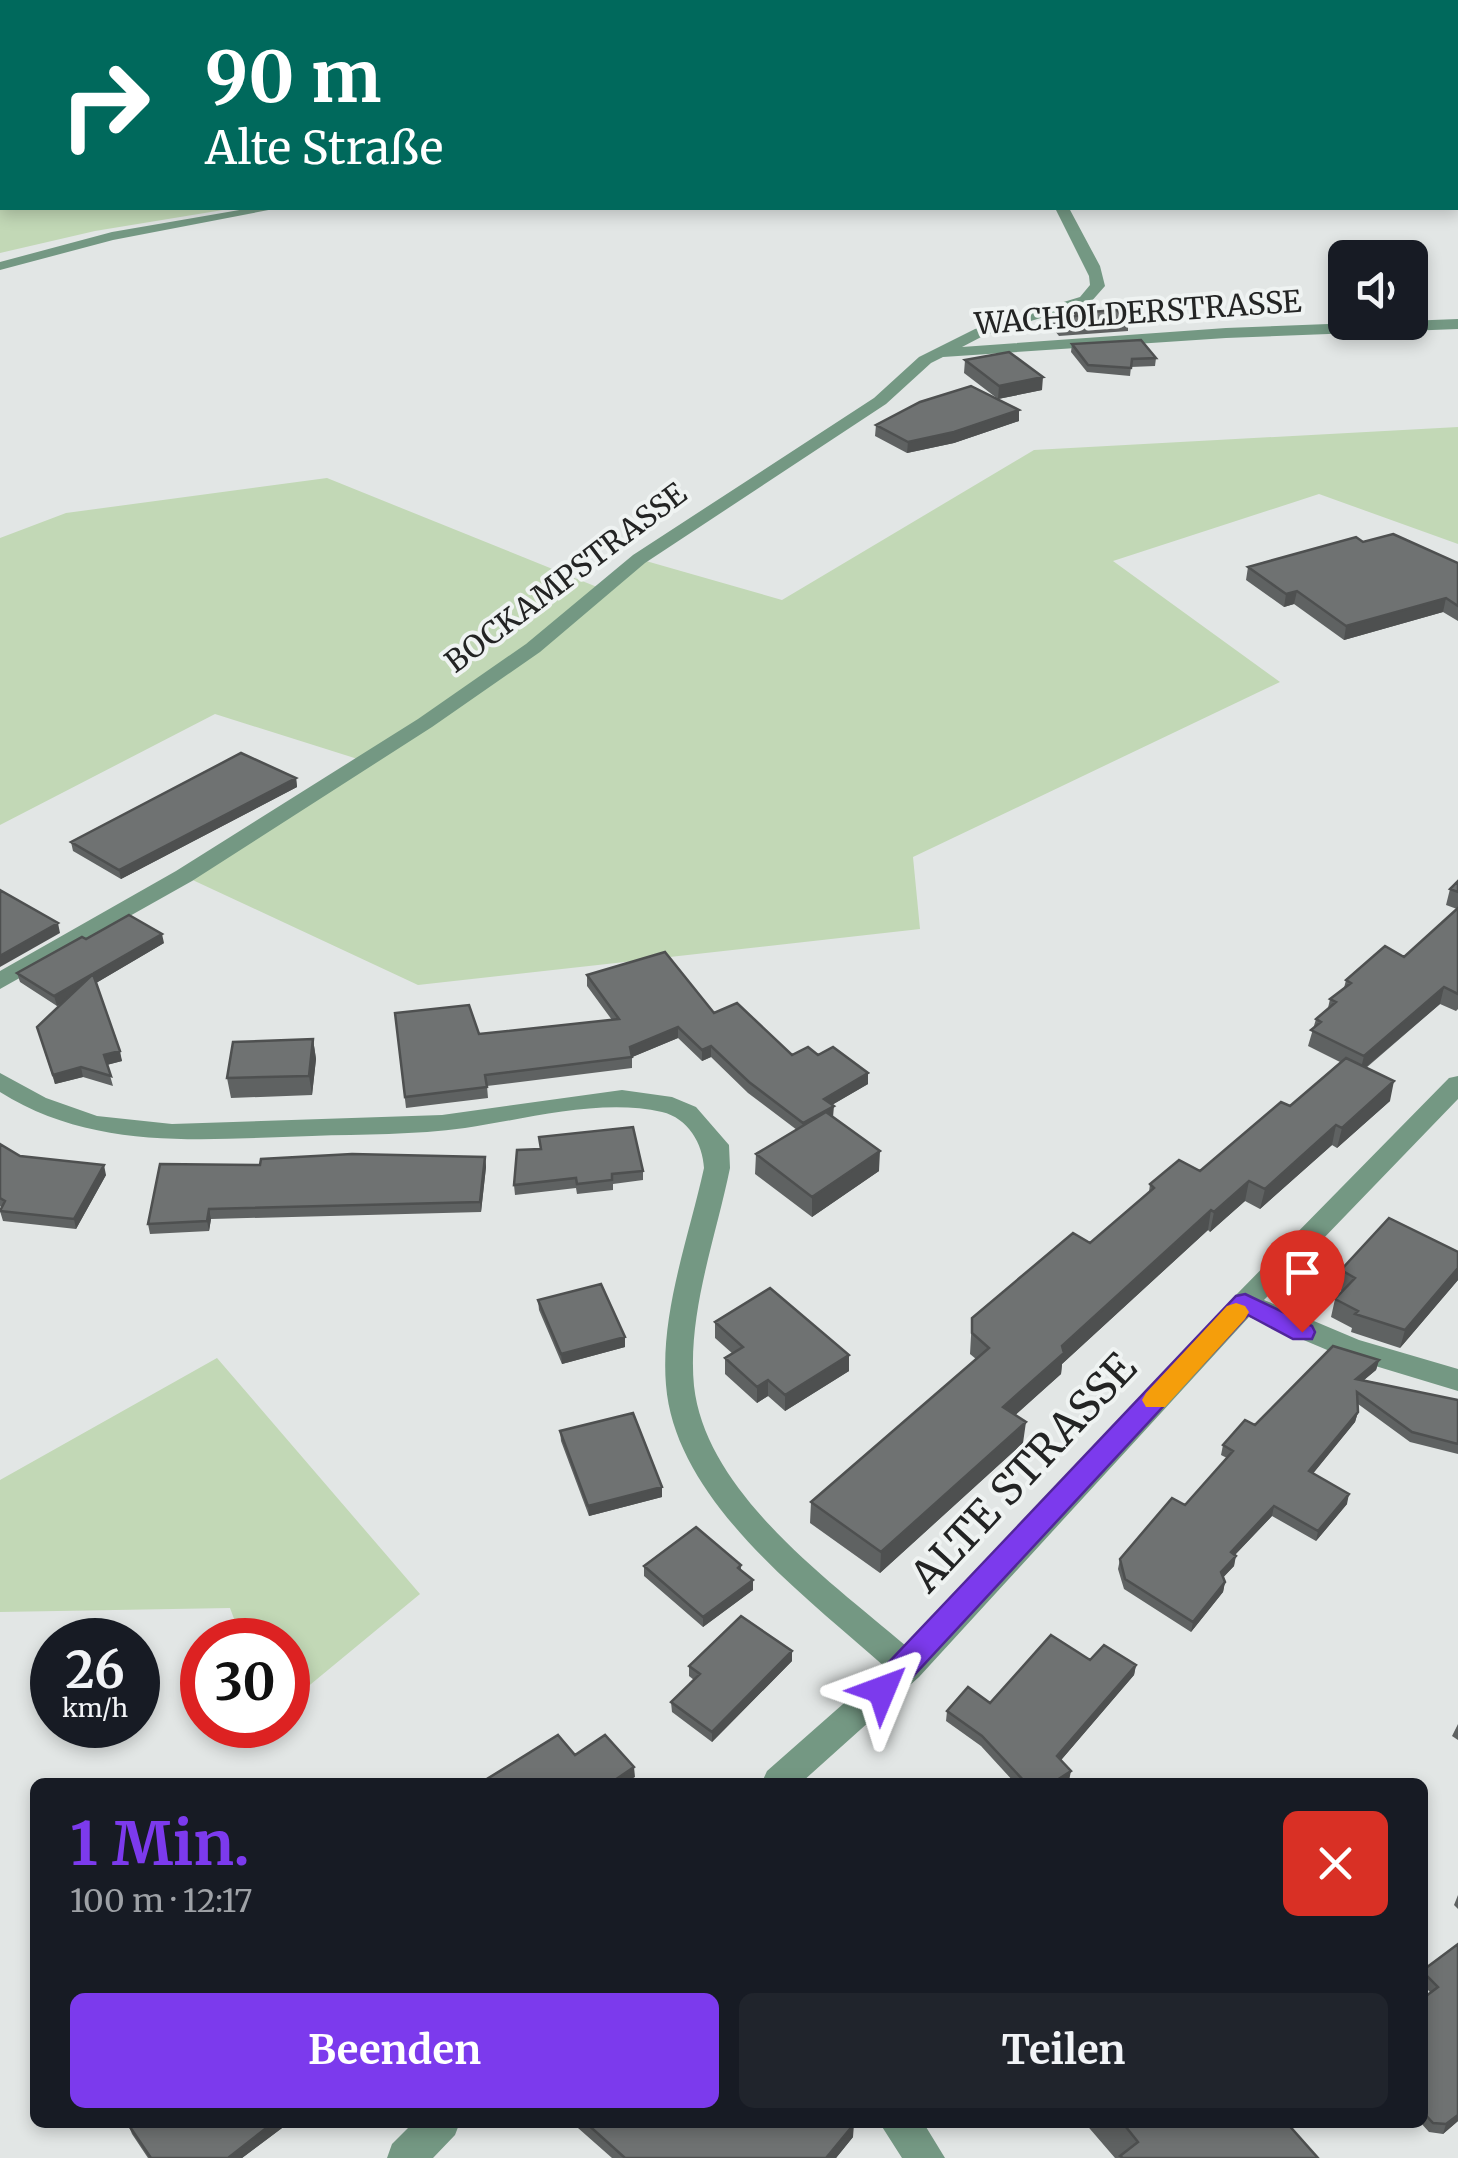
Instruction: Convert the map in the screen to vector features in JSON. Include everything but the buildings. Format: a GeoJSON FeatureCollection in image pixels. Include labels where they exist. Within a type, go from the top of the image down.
{"type":"FeatureCollection","features":[{"type":"Feature","properties":{"kind":"street"},"geometry":{"type":"LineString","coordinates":[[0,266],[112,236],[261,210]]}},
{"type":"Feature","properties":{"kind":"street","name":"BOCKAMPSTRASSE"},"geometry":{"type":"LineString","coordinates":[[0,982],[42,954],[184,876],[425,723],[533,648],[639,559],[880,400],[926,360],[980,332],[1085,300],[1098,286],[1096,268],[1079,246],[1063,210]]}},
{"type":"Feature","properties":{"kind":"street","name":"WACHOLDERSTRASSE"},"geometry":{"type":"LineString","coordinates":[[941,354],[1282,330],[1458,324]]}},
{"type":"Feature","properties":{"kind":"street"},"geometry":{"type":"LineString","coordinates":[[0,1082],[37,1104],[94,1124],[131,1131],[259,1131],[442,1122],[622,1098],[672,1104],[687,1112],[716,1145],[717,1168],[688,1307],[680,1387],[695,1447],[742,1515],[907,1667]]}},
{"type":"Feature","properties":{"kind":"street","name":"ALTE STRASSE"},"geometry":{"type":"LineString","coordinates":[[783,1778],[907,1667],[1245,1303],[1458,1084]]}},
{"type":"Feature","properties":{"kind":"street"},"geometry":{"type":"LineString","coordinates":[[1245,1303],[1302,1332],[1379,1360],[1458,1380]]}},
{"type":"Feature","properties":{"kind":"street"},"geometry":{"type":"LineString","coordinates":[[406,2158],[435,2128]]}},
{"type":"Feature","properties":{"kind":"street"},"geometry":{"type":"LineString","coordinates":[[903,2128],[926,2158]]}},
{"type":"Feature","properties":{"kind":"green space"},"geometry":{"type":"Polygon","coordinates":[[[0,210],[223,210],[95,231],[0,253],[0,210]]]}},
{"type":"Feature","properties":{"kind":"green space"},"geometry":{"type":"Polygon","coordinates":[[[1458,427],[1458,544],[1319,494],[1113,561],[1280,682],[913,857],[920,929],[418,985],[184,876],[364,761],[215,714],[0,825],[0,538],[66,513],[327,478],[602,589],[639,559],[782,600],[1034,450],[1458,427]]]}},
{"type":"Feature","properties":{"kind":"green space"},"geometry":{"type":"Polygon","coordinates":[[[217,1358],[420,1594],[310,1685],[310,1618],[234,1618],[230,1608],[0,1612],[0,1480],[217,1358]]]}},
{"type":"Feature","properties":{"kind":"slow traffic"},"geometry":{"type":"LineString","coordinates":[[1155,1400],[1236,1312]]}},
{"type":"Feature","properties":{"kind":"route"},"geometry":{"type":"LineString","coordinates":[[882,1690],[1245,1303],[1302,1332]]}}]}
